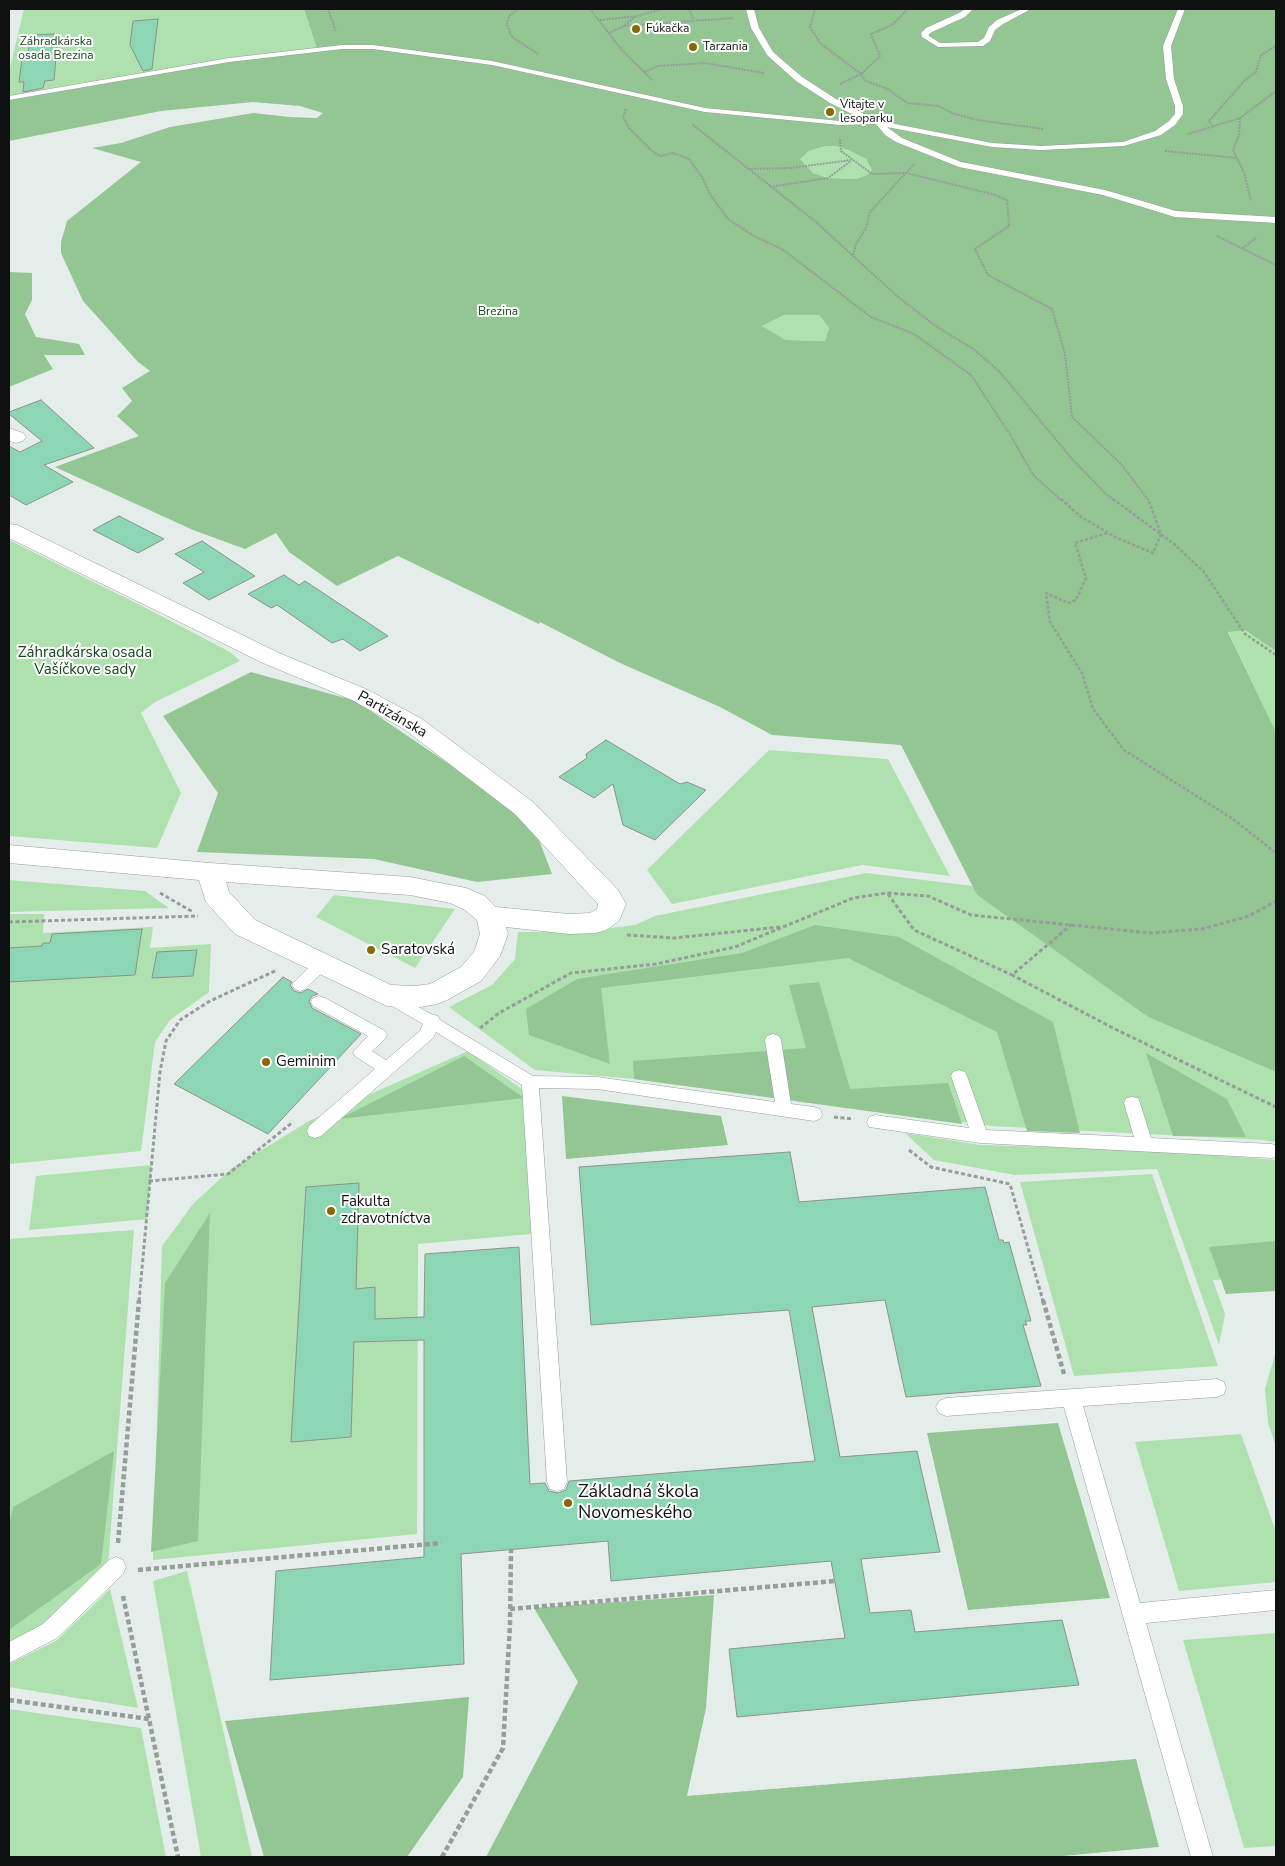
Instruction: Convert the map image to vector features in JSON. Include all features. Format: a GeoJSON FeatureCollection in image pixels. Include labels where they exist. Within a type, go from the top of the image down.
{"type":"FeatureCollection","features":[{"type":"Feature","properties":{"kind":"street","name":"Partizánska"},"geometry":{"type":"LineString","coordinates":[[9,530],[271,658],[360,695],[413,724],[524,808],[608,897],[612,904],[609,914],[596,923]]}},
{"type":"Feature","properties":{"kind":"street"},"geometry":{"type":"LineString","coordinates":[[9,854],[210,872],[410,886],[456,895],[475,903],[489,916],[494,934],[486,956],[471,974],[437,993],[415,997],[387,995],[311,974],[245,927],[216,895],[210,872]]}},
{"type":"Feature","properties":{"kind":"street"},"geometry":{"type":"LineString","coordinates":[[489,916],[569,924],[596,923]]}},
{"type":"Feature","properties":{"kind":"lane"},"geometry":{"type":"LineString","coordinates":[[969,9],[962,15],[929,30],[925,34],[926,37],[938,45],[980,44],[987,39],[992,29],[1000,22],[1027,9]]}},
{"type":"Feature","properties":{"kind":"lane"},"geometry":{"type":"LineString","coordinates":[[751,13],[755,28],[770,53],[799,79],[844,107],[878,122],[935,135],[992,145],[1041,148],[1124,144],[1158,133],[1172,123],[1179,114],[1177,98],[1170,78],[1167,46],[1182,9]]}},
{"type":"Feature","properties":{"kind":"lane"},"geometry":{"type":"LineString","coordinates":[[9,98],[199,65],[342,47],[373,47],[492,63],[677,105],[714,111],[840,123],[878,122],[888,133],[918,149],[959,164],[1105,193],[1174,214],[1276,220]]}},
{"type":"Feature","properties":{"kind":"lane"},"geometry":{"type":"LineString","coordinates":[[918,149],[935,135]]}},
{"type":"Feature","properties":{"kind":"lane"},"geometry":{"type":"LineString","coordinates":[[387,995],[432,1020],[530,1082],[597,1083],[814,1114]]}},
{"type":"Feature","properties":{"kind":"lane"},"geometry":{"type":"LineString","coordinates":[[319,1002],[379,1035],[361,1052],[387,1069]]}},
{"type":"Feature","properties":{"kind":"lane"},"geometry":{"type":"LineString","coordinates":[[315,1131],[427,1034],[432,1020]]}},
{"type":"Feature","properties":{"kind":"lane"},"geometry":{"type":"LineString","coordinates":[[773,1040],[784,1110]]}},
{"type":"Feature","properties":{"kind":"lane"},"geometry":{"type":"LineString","coordinates":[[959,1076],[980,1136]]}},
{"type":"Feature","properties":{"kind":"lane"},"geometry":{"type":"LineString","coordinates":[[530,1082],[557,1482]]}},
{"type":"Feature","properties":{"kind":"lane"},"geometry":{"type":"LineString","coordinates":[[1132,1103],[1145,1144]]}},
{"type":"Feature","properties":{"kind":"lane"},"geometry":{"type":"LineString","coordinates":[[875,1122],[980,1136],[1272,1151]]}},
{"type":"Feature","properties":{"kind":"lane"},"geometry":{"type":"LineString","coordinates":[[946,1407],[1068,1389],[1217,1388]]}},
{"type":"Feature","properties":{"kind":"lane"},"geometry":{"type":"LineString","coordinates":[[1068,1389],[1202,1857]]}},
{"type":"Feature","properties":{"kind":"lane"},"geometry":{"type":"LineString","coordinates":[[9,1653],[50,1631],[117,1569]]}},
{"type":"Feature","properties":{"kind":"lane"},"geometry":{"type":"LineString","coordinates":[[1132,1614],[1276,1600]]}},
{"type":"Feature","properties":{"kind":"path"},"geometry":{"type":"LineString","coordinates":[[328,9],[342,47]]}},
{"type":"Feature","properties":{"kind":"path"},"geometry":{"type":"LineString","coordinates":[[518,9],[509,16],[507,24],[511,36],[543,58]]}},
{"type":"Feature","properties":{"kind":"path"},"geometry":{"type":"LineString","coordinates":[[590,9],[621,50],[677,105],[696,130],[816,222],[897,296],[937,327],[972,348],[999,371],[1078,466],[1106,494],[1161,534],[1204,572],[1245,634],[1276,655]]}},
{"type":"Feature","properties":{"kind":"path"},"geometry":{"type":"LineString","coordinates":[[600,20],[637,16],[662,9]]}},
{"type":"Feature","properties":{"kind":"path"},"geometry":{"type":"LineString","coordinates":[[689,9],[694,21]]}},
{"type":"Feature","properties":{"kind":"path"},"geometry":{"type":"LineString","coordinates":[[815,9],[810,27],[820,43],[861,74],[866,80],[888,89],[907,102],[939,106],[976,120],[1044,129]]}},
{"type":"Feature","properties":{"kind":"path"},"geometry":{"type":"LineString","coordinates":[[820,93],[861,74],[880,56],[871,34],[892,25],[908,9]]}},
{"type":"Feature","properties":{"kind":"path"},"geometry":{"type":"LineString","coordinates":[[624,26],[694,21],[751,13]]}},
{"type":"Feature","properties":{"kind":"path"},"geometry":{"type":"LineString","coordinates":[[609,33],[624,26],[637,16]]}},
{"type":"Feature","properties":{"kind":"path"},"geometry":{"type":"LineString","coordinates":[[1276,46],[1261,55],[1256,72],[1245,80],[1209,122],[1214,127],[1240,118],[1276,91]]}},
{"type":"Feature","properties":{"kind":"path"},"geometry":{"type":"LineString","coordinates":[[644,72],[659,66],[705,63],[799,79]]}},
{"type":"Feature","properties":{"kind":"path"},"geometry":{"type":"LineString","coordinates":[[631,94],[623,117],[629,128],[652,152],[660,156],[673,153],[689,159],[702,177],[711,196],[728,219],[754,236],[782,248],[871,317],[914,334],[971,375],[1009,433],[1034,476],[1081,517],[1107,532],[1153,553],[1161,534],[1151,503],[1122,465],[1072,417],[1065,354],[1052,309],[988,275],[975,249],[1009,226],[1007,200],[992,194],[906,173],[872,174],[840,151],[840,123]]}},
{"type":"Feature","properties":{"kind":"path"},"geometry":{"type":"LineString","coordinates":[[1240,118],[1239,135],[1233,150],[1244,173],[1255,219]]}},
{"type":"Feature","properties":{"kind":"path"},"geometry":{"type":"LineString","coordinates":[[1124,144],[1142,148],[1237,158]]}},
{"type":"Feature","properties":{"kind":"path"},"geometry":{"type":"LineString","coordinates":[[853,255],[856,244],[866,228],[870,212],[920,156],[918,149]]}},
{"type":"Feature","properties":{"kind":"path"},"geometry":{"type":"LineString","coordinates":[[747,169],[792,168],[852,160]]}},
{"type":"Feature","properties":{"kind":"path"},"geometry":{"type":"LineString","coordinates":[[770,186],[828,178],[852,160]]}},
{"type":"Feature","properties":{"kind":"path"},"geometry":{"type":"LineString","coordinates":[[1174,214],[1276,265]]}},
{"type":"Feature","properties":{"kind":"path"},"geometry":{"type":"LineString","coordinates":[[1107,532],[1075,543],[1086,578],[1076,600],[1068,603],[1046,593],[1050,622],[1082,673],[1093,709],[1124,750],[1233,819],[1276,854]]}},
{"type":"Feature","properties":{"kind":"path"},"geometry":{"type":"LineString","coordinates":[[9,922],[200,916],[152,889]]}},
{"type":"Feature","properties":{"kind":"path"},"geometry":{"type":"LineString","coordinates":[[887,893],[914,930],[1012,975],[1115,1029],[1276,1108]]}},
{"type":"Feature","properties":{"kind":"path"},"geometry":{"type":"LineString","coordinates":[[464,1041],[500,1013],[571,973],[656,964],[735,947],[853,898],[887,893],[928,896],[972,915],[1151,932],[1202,929],[1249,916],[1276,901]]}},
{"type":"Feature","properties":{"kind":"path"},"geometry":{"type":"LineString","coordinates":[[596,923],[602,932],[674,938],[785,926]]}},
{"type":"Feature","properties":{"kind":"path"},"geometry":{"type":"LineString","coordinates":[[1012,975],[1072,924]]}},
{"type":"Feature","properties":{"kind":"path"},"geometry":{"type":"LineString","coordinates":[[178,1857],[117,1569],[149,1181],[161,1064],[166,1041],[180,1020],[210,1001],[291,963],[311,974]]}},
{"type":"Feature","properties":{"kind":"path"},"geometry":{"type":"LineString","coordinates":[[814,1114],[875,1122]]}},
{"type":"Feature","properties":{"kind":"path"},"geometry":{"type":"LineString","coordinates":[[149,1181],[228,1174],[297,1118]]}},
{"type":"Feature","properties":{"kind":"path"},"geometry":{"type":"LineString","coordinates":[[908,1148],[931,1167],[1010,1184],[1068,1389]]}},
{"type":"Feature","properties":{"kind":"path"},"geometry":{"type":"LineString","coordinates":[[117,1569],[441,1543]]}},
{"type":"Feature","properties":{"kind":"path"},"geometry":{"type":"LineString","coordinates":[[442,1857],[503,1748],[511,1550]]}},
{"type":"Feature","properties":{"kind":"path"},"geometry":{"type":"LineString","coordinates":[[510,1609],[835,1582]]}},
{"type":"Feature","properties":{"kind":"path"},"geometry":{"type":"LineString","coordinates":[[9,1700],[149,1719]]}},
{"type":"Feature","properties":{"kind":"green space","name":"Záhradkárska osada Brezina"},"geometry":{"type":"Polygon","coordinates":[[[24,9],[304,9],[317,50],[9,97],[9,72],[24,9]]]}},
{"type":"Feature","properties":{"kind":"green space","name":"Brezina"},"geometry":{"type":"Polygon","coordinates":[[[304,9],[1276,9],[1276,651],[1245,630],[1228,632],[1276,732],[1276,1072],[1148,1017],[977,895],[901,745],[772,735],[720,707],[620,663],[540,622],[539,624],[398,556],[337,586],[289,552],[276,533],[245,549],[193,530],[55,467],[139,436],[117,416],[132,401],[122,388],[150,371],[138,362],[83,301],[61,253],[61,242],[67,221],[141,162],[92,148],[121,143],[170,127],[253,113],[317,118],[323,113],[300,106],[253,102],[161,111],[9,141],[9,97],[169,68],[317,49],[304,9]],[[825,146],[809,151],[800,159],[813,173],[828,178],[856,179],[867,175],[872,170],[866,159],[837,146],[825,146]],[[784,315],[762,326],[786,340],[825,341],[829,328],[819,315],[784,315]]]}},
{"type":"Feature","properties":{"kind":"green space"},"geometry":{"type":"Polygon","coordinates":[[[825,146],[837,146],[866,159],[872,170],[867,175],[856,179],[828,178],[813,173],[799,159],[809,151],[825,146]]]}},
{"type":"Feature","properties":{"kind":"green space"},"geometry":{"type":"Polygon","coordinates":[[[9,272],[32,273],[32,300],[25,314],[36,337],[79,344],[85,355],[44,355],[53,369],[9,387],[9,272]]]}},
{"type":"Feature","properties":{"kind":"green space"},"geometry":{"type":"Polygon","coordinates":[[[784,315],[819,315],[829,328],[825,341],[786,340],[762,326],[784,315]]]}},
{"type":"Feature","properties":{"kind":"green space","name":"Záhradkárska osada Vašíčkove sady"},"geometry":{"type":"Polygon","coordinates":[[[9,540],[230,652],[240,661],[155,702],[141,713],[181,793],[157,848],[9,836],[9,540]]]}},
{"type":"Feature","properties":{"kind":"green space"},"geometry":{"type":"Polygon","coordinates":[[[1245,630],[1276,651],[1276,732],[1228,631],[1245,630]]]}},
{"type":"Feature","properties":{"kind":"green space"},"geometry":{"type":"Polygon","coordinates":[[[251,672],[356,701],[449,764],[534,827],[552,874],[477,882],[374,859],[197,852],[218,793],[163,716],[251,672]]]}},
{"type":"Feature","properties":{"kind":"green space"},"geometry":{"type":"Polygon","coordinates":[[[769,750],[888,759],[950,876],[862,865],[672,904],[647,870],[769,750]]]}},
{"type":"Feature","properties":{"kind":"green space"},"geometry":{"type":"Polygon","coordinates":[[[866,873],[973,886],[977,895],[1148,1017],[1276,1072],[1276,1142],[991,1126],[634,1079],[535,1070],[449,1007],[492,985],[515,959],[518,932],[579,932],[635,925],[655,916],[866,873]]]}},
{"type":"Feature","properties":{"kind":"green space"},"geometry":{"type":"Polygon","coordinates":[[[9,880],[145,891],[169,908],[9,912],[9,880]]]}},
{"type":"Feature","properties":{"kind":"green space"},"geometry":{"type":"Polygon","coordinates":[[[334,895],[455,909],[415,968],[316,917],[334,895]]]}},
{"type":"Feature","properties":{"kind":"green space"},"geometry":{"type":"Polygon","coordinates":[[[9,914],[44,914],[43,933],[153,927],[150,948],[211,944],[209,992],[170,1020],[155,1042],[141,1151],[10,1164],[9,1173],[9,914]]]}},
{"type":"Feature","properties":{"kind":"green space"},"geometry":{"type":"Polygon","coordinates":[[[815,925],[899,937],[1053,1022],[1080,1133],[1027,1131],[997,1032],[848,958],[601,988],[610,1064],[529,1035],[526,1009],[577,979],[742,953],[815,925]]]}},
{"type":"Feature","properties":{"kind":"green space"},"geometry":{"type":"Polygon","coordinates":[[[819,982],[850,1089],[948,1083],[962,1124],[634,1079],[633,1061],[806,1048],[789,985],[819,982]]]}},
{"type":"Feature","properties":{"kind":"green space"},"geometry":{"type":"Polygon","coordinates":[[[468,1051],[526,1092],[531,1234],[418,1244],[417,1534],[153,1560],[162,1246],[193,1204],[231,1169],[309,1121],[468,1051]]]}},
{"type":"Feature","properties":{"kind":"green space"},"geometry":{"type":"Polygon","coordinates":[[[1146,1053],[1227,1099],[1246,1137],[1173,1136],[1146,1053]]]}},
{"type":"Feature","properties":{"kind":"green space"},"geometry":{"type":"Polygon","coordinates":[[[464,1056],[524,1098],[339,1119],[464,1056]]]}},
{"type":"Feature","properties":{"kind":"green space"},"geometry":{"type":"Polygon","coordinates":[[[562,1096],[721,1116],[728,1145],[566,1159],[562,1096]]]}},
{"type":"Feature","properties":{"kind":"green space"},"geometry":{"type":"Polygon","coordinates":[[[905,1133],[980,1145],[1152,1150],[1276,1160],[1276,1277],[1213,1280],[1225,1314],[1219,1345],[1157,1169],[1015,1175],[934,1160],[905,1133]]]}},
{"type":"Feature","properties":{"kind":"green space"},"geometry":{"type":"Polygon","coordinates":[[[152,1165],[147,1219],[29,1230],[36,1176],[152,1165]]]}},
{"type":"Feature","properties":{"kind":"green space"},"geometry":{"type":"Polygon","coordinates":[[[1152,1174],[1218,1366],[1074,1376],[1020,1182],[1152,1174]]]}},
{"type":"Feature","properties":{"kind":"green space"},"geometry":{"type":"Polygon","coordinates":[[[210,1213],[198,1541],[151,1552],[165,1283],[210,1213]]]}},
{"type":"Feature","properties":{"kind":"green space"},"geometry":{"type":"Polygon","coordinates":[[[134,1230],[108,1566],[37,1631],[9,1644],[9,1239],[134,1230]]]}},
{"type":"Feature","properties":{"kind":"green space"},"geometry":{"type":"Polygon","coordinates":[[[1276,1241],[1276,1291],[1226,1294],[1209,1247],[1276,1241]]]}},
{"type":"Feature","properties":{"kind":"green space"},"geometry":{"type":"Polygon","coordinates":[[[1276,1351],[1276,1447],[1268,1423],[1265,1389],[1276,1351]]]}},
{"type":"Feature","properties":{"kind":"green space"},"geometry":{"type":"Polygon","coordinates":[[[1058,1423],[1110,1598],[968,1610],[927,1433],[1058,1423]]]}},
{"type":"Feature","properties":{"kind":"green space"},"geometry":{"type":"Polygon","coordinates":[[[1241,1434],[1276,1532],[1276,1582],[1179,1591],[1135,1442],[1241,1434]]]}},
{"type":"Feature","properties":{"kind":"green space"},"geometry":{"type":"Polygon","coordinates":[[[114,1451],[101,1564],[9,1630],[9,1527],[13,1507],[114,1451]]]}},
{"type":"Feature","properties":{"kind":"green space"},"geometry":{"type":"Polygon","coordinates":[[[187,1571],[252,1857],[201,1857],[153,1581],[187,1571]]]}},
{"type":"Feature","properties":{"kind":"green space"},"geometry":{"type":"Polygon","coordinates":[[[110,1589],[138,1708],[9,1687],[9,1664],[56,1641],[110,1589]]]}},
{"type":"Feature","properties":{"kind":"green space"},"geometry":{"type":"Polygon","coordinates":[[[714,1595],[706,1708],[687,1796],[1136,1759],[1159,1847],[1052,1857],[486,1857],[578,1682],[534,1608],[714,1595]]]}},
{"type":"Feature","properties":{"kind":"green space"},"geometry":{"type":"Polygon","coordinates":[[[1276,1633],[1276,1846],[1244,1848],[1183,1640],[1276,1633]]]}},
{"type":"Feature","properties":{"kind":"green space"},"geometry":{"type":"Polygon","coordinates":[[[469,1697],[463,1777],[407,1857],[264,1857],[225,1721],[469,1697]]]}},
{"type":"Feature","properties":{"kind":"green space"},"geometry":{"type":"Polygon","coordinates":[[[9,1709],[141,1728],[166,1857],[9,1857],[9,1709]]]}},
{"type":"Feature","properties":{"kind":"building"},"geometry":{"type":"Polygon","coordinates":[[[158,19],[152,69],[143,71],[130,45],[133,21],[158,19]]]}},
{"type":"Feature","properties":{"kind":"building"},"geometry":{"type":"Polygon","coordinates":[[[54,34],[52,47],[57,46],[54,80],[45,81],[43,88],[23,92],[24,82],[19,82],[22,59],[27,59],[31,35],[54,34]]]}},
{"type":"Feature","properties":{"kind":"building"},"geometry":{"type":"Polygon","coordinates":[[[41,400],[94,448],[44,465],[73,482],[26,505],[9,495],[9,446],[20,452],[42,441],[9,414],[9,412],[41,400]]]}},
{"type":"Feature","properties":{"kind":"building"},"geometry":{"type":"Polygon","coordinates":[[[119,516],[164,539],[138,553],[93,530],[119,516]]]}},
{"type":"Feature","properties":{"kind":"building"},"geometry":{"type":"Polygon","coordinates":[[[202,541],[255,576],[209,600],[183,583],[204,572],[175,554],[202,541]]]}},
{"type":"Feature","properties":{"kind":"building"},"geometry":{"type":"Polygon","coordinates":[[[284,575],[299,585],[305,581],[388,636],[360,651],[343,639],[332,643],[277,605],[271,608],[248,594],[284,575]]]}},
{"type":"Feature","properties":{"kind":"building"},"geometry":{"type":"Polygon","coordinates":[[[606,740],[680,784],[687,782],[706,790],[655,840],[623,825],[613,784],[594,798],[559,777],[587,758],[586,754],[606,740]]]}},
{"type":"Feature","properties":{"kind":"building"},"geometry":{"type":"Polygon","coordinates":[[[142,929],[135,975],[9,982],[9,948],[42,946],[43,943],[50,943],[52,934],[142,929]]]}},
{"type":"Feature","properties":{"kind":"building"},"geometry":{"type":"Polygon","coordinates":[[[197,950],[193,976],[152,978],[157,952],[197,950]]]}},
{"type":"Feature","properties":{"kind":"building","name":"Geminim"},"geometry":{"type":"Polygon","coordinates":[[[283,977],[292,982],[290,985],[294,991],[301,993],[308,989],[318,994],[312,996],[309,1001],[312,1008],[361,1034],[268,1134],[174,1084],[283,977]]]}},
{"type":"Feature","properties":{"kind":"building"},"geometry":{"type":"Polygon","coordinates":[[[790,1152],[799,1202],[985,1187],[999,1240],[1003,1240],[1004,1243],[1009,1242],[1031,1321],[1025,1321],[1027,1325],[1023,1325],[1041,1386],[906,1397],[885,1300],[812,1307],[840,1457],[917,1451],[940,1552],[861,1559],[870,1613],[911,1610],[915,1632],[1062,1620],[1079,1685],[737,1717],[729,1649],[845,1638],[831,1561],[611,1581],[608,1541],[461,1554],[464,1664],[270,1680],[276,1571],[424,1557],[424,1340],[354,1342],[351,1437],[291,1442],[306,1187],[359,1183],[356,1289],[375,1287],[375,1319],[424,1317],[425,1254],[519,1247],[530,1484],[545,1483],[549,1491],[558,1493],[566,1490],[569,1481],[815,1461],[789,1310],[591,1325],[579,1167],[790,1152]]]}},
{"type":"Feature","properties":{"kind":"place","name":"Fúkačka"},"geometry":{"type":"Point","coordinates":[636,29]}},
{"type":"Feature","properties":{"kind":"place","name":"Tarzania"},"geometry":{"type":"Point","coordinates":[693,47]}},
{"type":"Feature","properties":{"kind":"place","name":"Vitajte v lesoparku"},"geometry":{"type":"Point","coordinates":[830,112]}},
{"type":"Feature","properties":{"kind":"place","name":"Saratovská"},"geometry":{"type":"Point","coordinates":[371,950]}},
{"type":"Feature","properties":{"kind":"place","name":"Geminim"},"geometry":{"type":"Point","coordinates":[266,1062]}},
{"type":"Feature","properties":{"kind":"place","name":"Fakulta zdravotníctva"},"geometry":{"type":"Point","coordinates":[331,1211]}},
{"type":"Feature","properties":{"kind":"place","name":"Základná škola Novomeského"},"geometry":{"type":"Point","coordinates":[568,1503]}}]}
